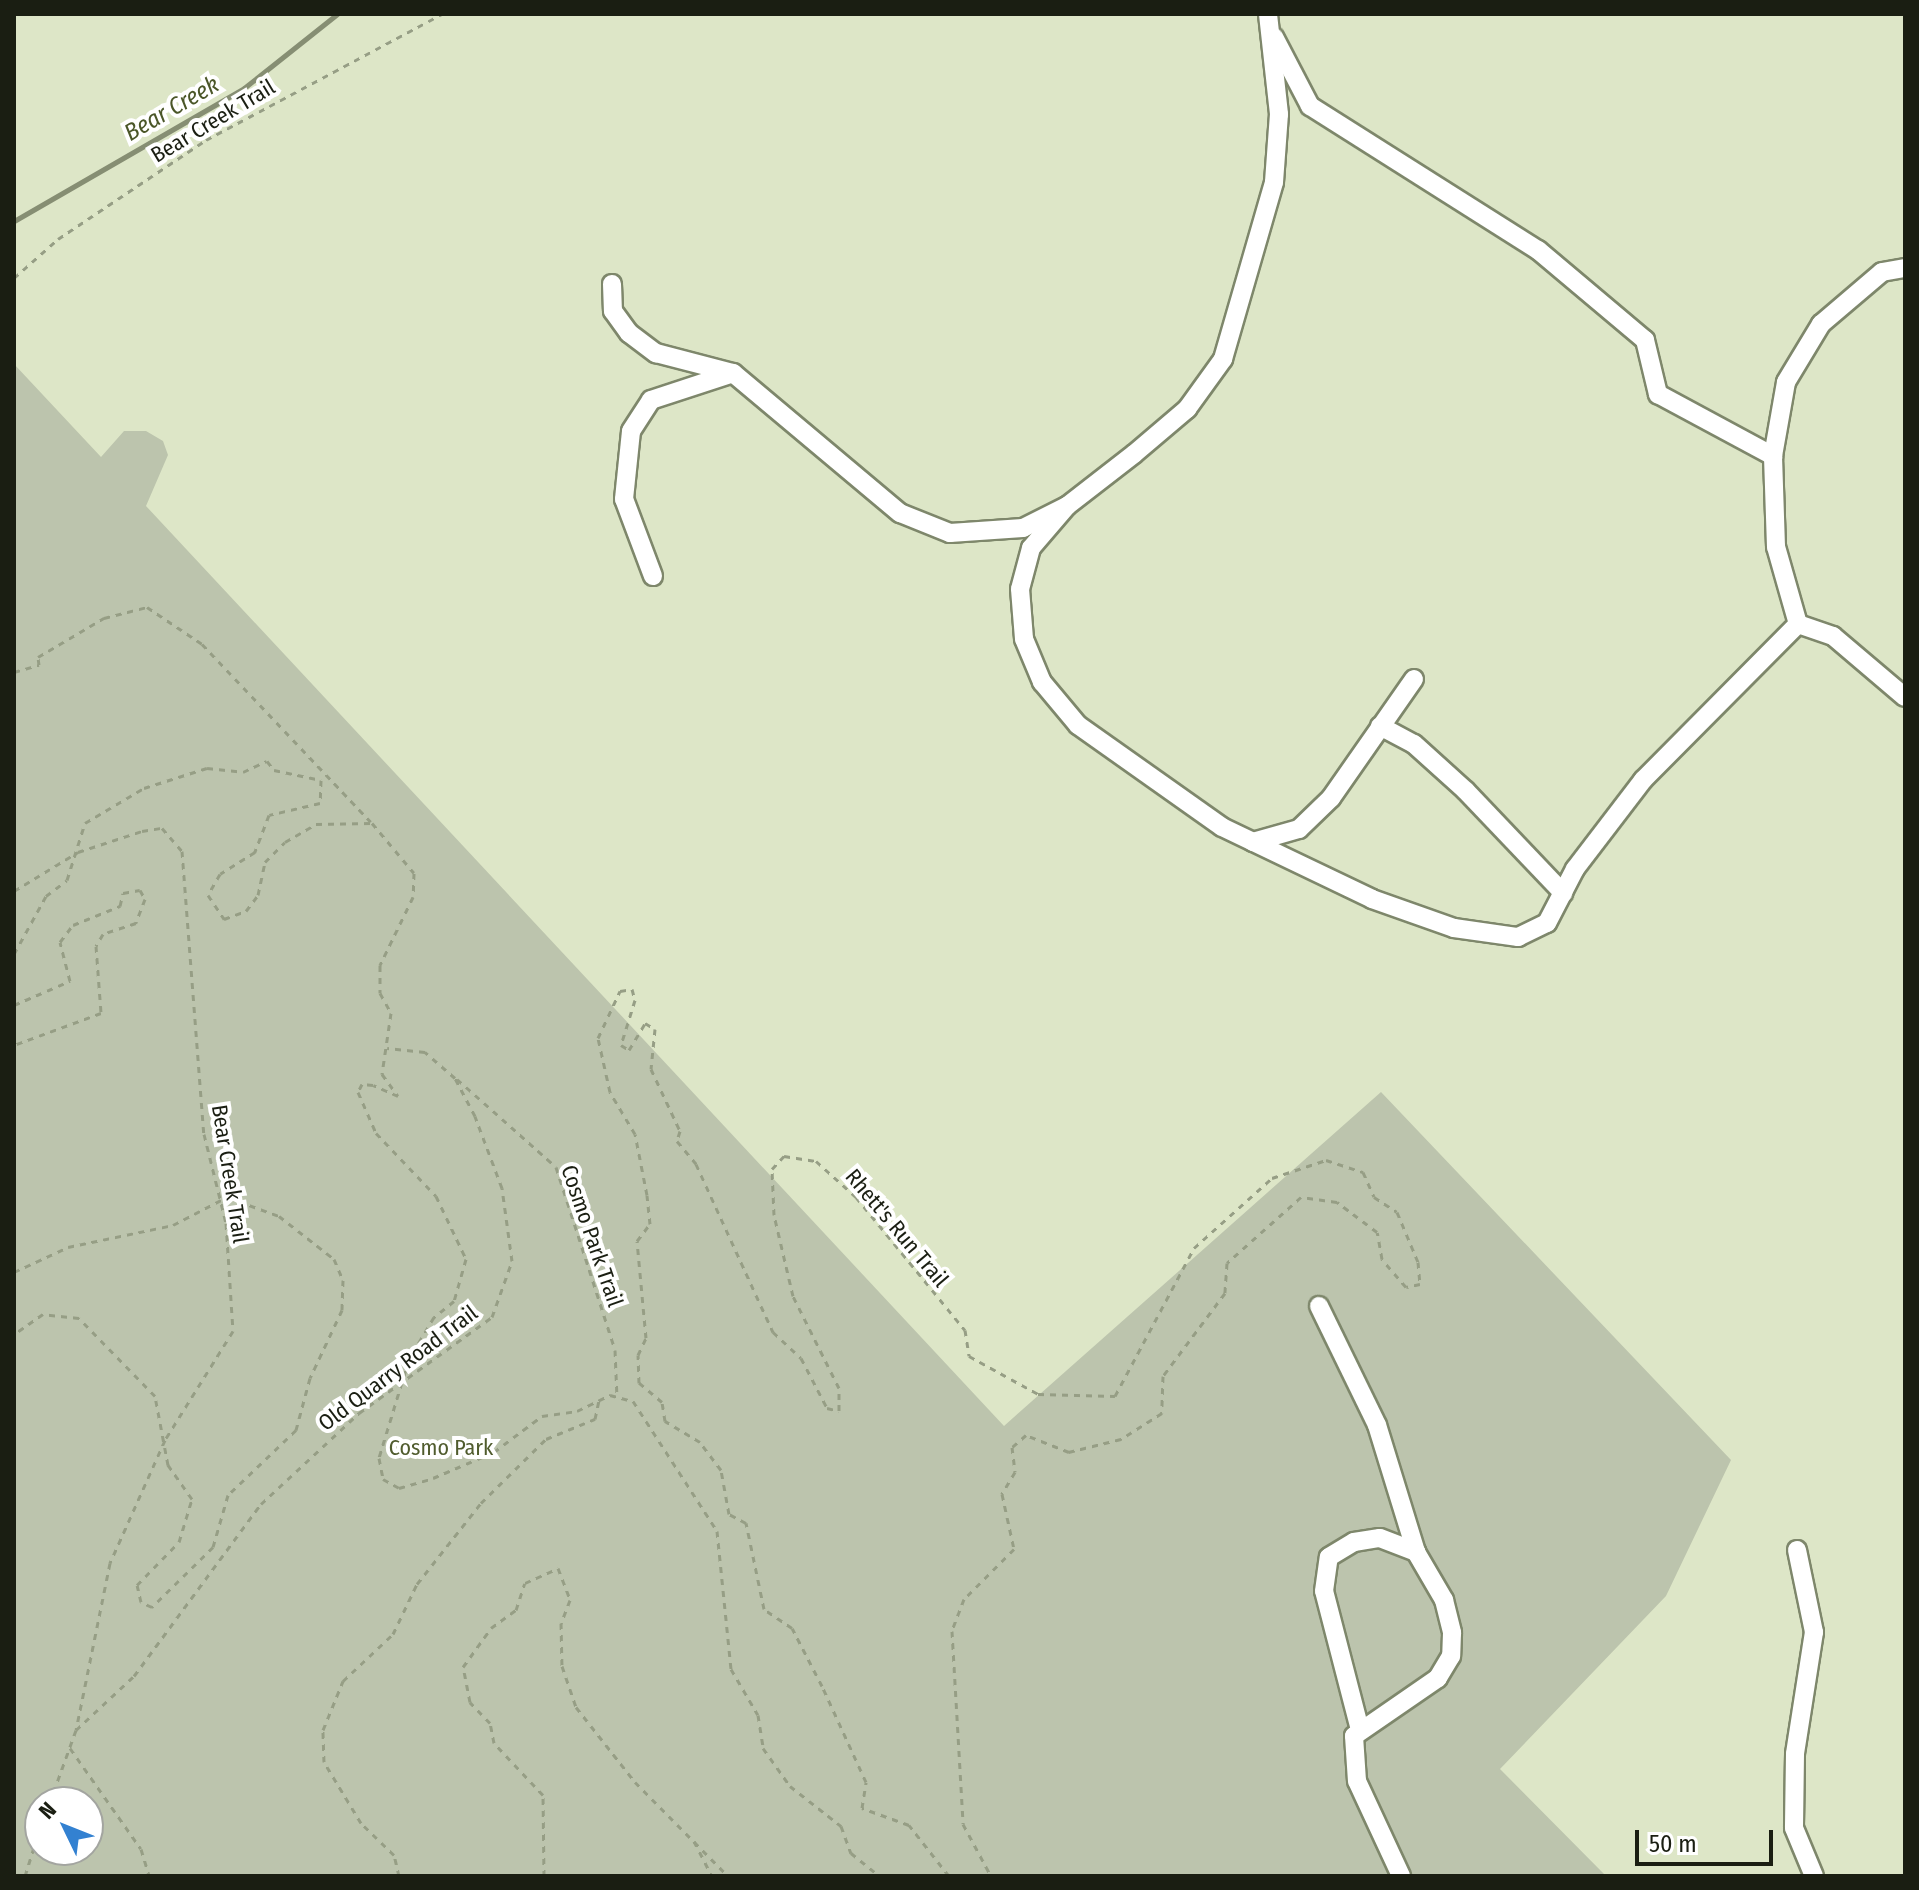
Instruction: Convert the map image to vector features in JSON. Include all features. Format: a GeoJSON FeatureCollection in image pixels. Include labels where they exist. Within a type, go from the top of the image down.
{"type":"FeatureCollection","features":[{"type":"Feature","properties":{"kind":"lane"},"geometry":{"type":"LineString","coordinates":[[1269,21],[1310,106],[1538,250],[1645,340],[1658,394],[1773,456]]}},
{"type":"Feature","properties":{"kind":"lane"},"geometry":{"type":"LineString","coordinates":[[1269,21],[1279,114],[1274,182],[1223,359],[1187,409],[1067,506],[1031,548],[1020,589],[1024,639],[1042,682],[1078,725],[1146,778],[1253,842],[1454,928],[1518,937],[1547,923],[1563,893],[1643,780],[1798,624]]}},
{"type":"Feature","properties":{"kind":"lane"},"geometry":{"type":"LineString","coordinates":[[1798,624],[1776,547],[1773,456],[1786,382],[1821,324],[1882,272],[1905,268]]}},
{"type":"Feature","properties":{"kind":"lane"},"geometry":{"type":"LineString","coordinates":[[612,284],[613,311],[656,353],[733,373],[900,513],[950,533],[1023,528],[1067,506]]}},
{"type":"Feature","properties":{"kind":"lane"},"geometry":{"type":"LineString","coordinates":[[653,576],[624,499],[631,431],[651,400],[733,373]]}},
{"type":"Feature","properties":{"kind":"lane"},"geometry":{"type":"LineString","coordinates":[[1798,624],[1833,636],[1905,697]]}},
{"type":"Feature","properties":{"kind":"lane"},"geometry":{"type":"LineString","coordinates":[[1253,842],[1299,829],[1331,798],[1414,679]]}},
{"type":"Feature","properties":{"kind":"lane"},"geometry":{"type":"LineString","coordinates":[[1380,726],[1414,744],[1466,791],[1563,893]]}},
{"type":"Feature","properties":{"kind":"lane"},"geometry":{"type":"LineString","coordinates":[[1319,1306],[1377,1425],[1416,1552],[1444,1600],[1451,1656],[1438,1678],[1359,1726]]}},
{"type":"Feature","properties":{"kind":"lane"},"geometry":{"type":"LineString","coordinates":[[1401,1876],[1357,1781],[1359,1726],[1324,1591],[1329,1557],[1354,1542],[1380,1538],[1416,1552]]}},
{"type":"Feature","properties":{"kind":"lane"},"geometry":{"type":"LineString","coordinates":[[1797,1550],[1814,1632],[1795,1754],[1794,1828],[1814,1876]]}},
{"type":"Feature","properties":{"kind":"path","name":"Bear Creek Trail"},"geometry":{"type":"LineString","coordinates":[[14,278],[58,239],[206,140],[442,14]]}},
{"type":"Feature","properties":{"kind":"path"},"geometry":{"type":"LineString","coordinates":[[14,672],[39,665],[38,657],[104,618],[147,607],[202,644],[372,823],[414,873],[413,897],[380,965],[380,993],[391,1013],[382,1074],[398,1096],[373,1085],[358,1092],[376,1133],[436,1196],[466,1259],[465,1280],[434,1317],[405,1381],[379,1458],[383,1479],[399,1488],[494,1452],[542,1416],[617,1397],[633,1401],[717,1531],[731,1669],[758,1715],[763,1748],[790,1786],[841,1826],[851,1853],[879,1876]]}},
{"type":"Feature","properties":{"kind":"path"},"geometry":{"type":"LineString","coordinates":[[14,954],[46,896],[67,880],[72,856],[85,823],[144,788],[207,768],[243,772],[267,761],[274,770],[321,780],[320,803],[269,815],[255,852],[220,874],[208,895],[224,919],[246,911],[258,895],[265,862],[285,842],[316,824],[372,823]]}},
{"type":"Feature","properties":{"kind":"path","name":"Bear Creek Trail"},"geometry":{"type":"LineString","coordinates":[[14,891],[72,856],[162,828],[182,851],[204,1134],[220,1201],[233,1331],[163,1446],[110,1563],[76,1730],[56,1786]]}},
{"type":"Feature","properties":{"kind":"path"},"geometry":{"type":"LineString","coordinates":[[14,1005],[70,981],[60,942],[73,925],[120,906],[123,893],[140,890],[145,899],[136,923],[103,934],[96,946],[101,1013],[14,1045]]}},
{"type":"Feature","properties":{"kind":"path","name":"Rhett's Run Trail"},"geometry":{"type":"LineString","coordinates":[[949,1876],[909,1825],[862,1808],[866,1782],[822,1686],[792,1628],[764,1609],[746,1523],[729,1514],[721,1470],[700,1442],[665,1421],[662,1402],[639,1383],[638,1355],[646,1338],[637,1241],[650,1224],[647,1195],[635,1134],[610,1092],[598,1038],[620,991],[632,989],[635,1000],[621,1045],[629,1050],[645,1023],[655,1029],[651,1069],[680,1131],[677,1141],[696,1164],[773,1332],[801,1358],[827,1408],[839,1411],[839,1388],[793,1296],[774,1215],[772,1169],[784,1156],[816,1161],[856,1197],[965,1330],[969,1356],[1038,1394],[1115,1396],[1194,1248],[1272,1178],[1326,1160],[1363,1172],[1374,1197],[1397,1212],[1418,1262],[1420,1284],[1406,1287],[1382,1259],[1377,1232],[1337,1202],[1301,1197],[1227,1263],[1225,1293],[1163,1376],[1162,1413],[1121,1439],[1069,1452],[1026,1435],[1012,1447],[1015,1472],[1002,1494],[1014,1549],[964,1599],[952,1631],[963,1824],[991,1876]]}},
{"type":"Feature","properties":{"kind":"path","name":"Old Quarry Road Trail"},"geometry":{"type":"LineString","coordinates":[[76,1730],[134,1676],[261,1504],[405,1381],[492,1317],[512,1261],[502,1188],[455,1078],[425,1052],[387,1048]]}},
{"type":"Feature","properties":{"kind":"path","name":"Cosmo Park Trail"},"geometry":{"type":"LineString","coordinates":[[455,1078],[556,1167],[615,1350],[617,1397]]}},
{"type":"Feature","properties":{"kind":"path"},"geometry":{"type":"LineString","coordinates":[[14,1272],[68,1247],[159,1230],[220,1201],[263,1206],[334,1259],[342,1310],[310,1378],[296,1430],[228,1495],[213,1547],[152,1607],[141,1602],[137,1585],[179,1542],[192,1499],[163,1446],[155,1396],[79,1318],[43,1314],[14,1334]]}},
{"type":"Feature","properties":{"kind":"path"},"geometry":{"type":"LineString","coordinates":[[399,1876],[394,1855],[361,1823],[324,1762],[323,1730],[343,1681],[393,1634],[417,1584],[481,1503],[546,1439],[595,1419],[599,1400]]}},
{"type":"Feature","properties":{"kind":"path"},"geometry":{"type":"LineString","coordinates":[[544,1876],[543,1795],[494,1743],[490,1723],[470,1702],[463,1667],[491,1628],[516,1610],[525,1583],[558,1568],[570,1600],[561,1623],[562,1666],[576,1707],[635,1782],[728,1876]]}},
{"type":"Feature","properties":{"kind":"path"},"geometry":{"type":"LineString","coordinates":[[70,1748],[141,1849],[149,1876]]}},
{"type":"Feature","properties":{"kind":"path"},"geometry":{"type":"LineString","coordinates":[[693,1838],[712,1876]]}},
{"type":"Feature","properties":{"kind":"green space","name":"Cosmo Park"},"geometry":{"type":"Polygon","coordinates":[[[14,364],[101,457],[124,431],[146,431],[163,441],[168,455],[146,506],[1004,1426],[1381,1092],[1731,1460],[1666,1596],[1500,1769],[1606,1876],[14,1876],[14,364]]]}},
{"type":"Feature","properties":{"kind":"waterway","name":"Bear Creek"},"geometry":{"type":"LineString","coordinates":[[14,221],[244,88],[337,14]]}}]}
